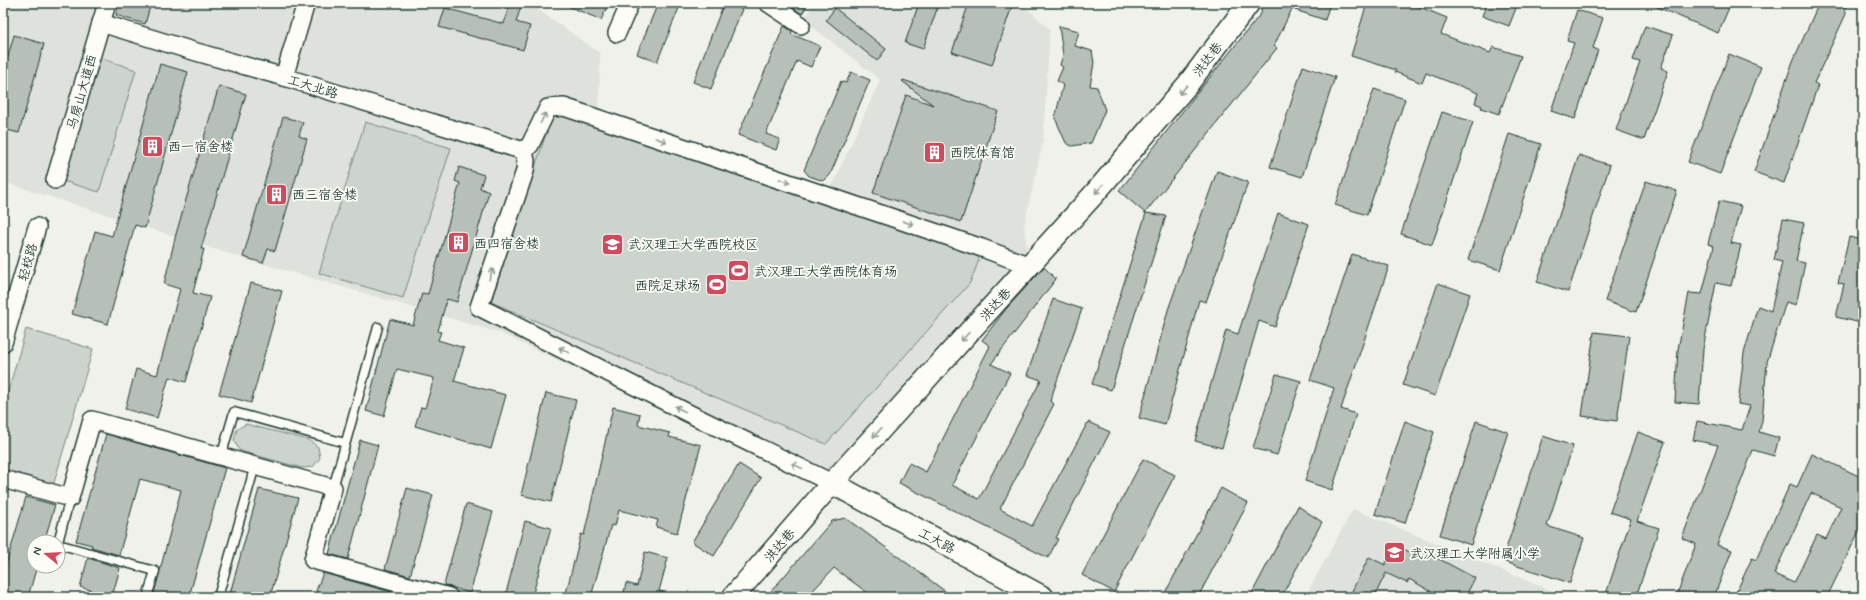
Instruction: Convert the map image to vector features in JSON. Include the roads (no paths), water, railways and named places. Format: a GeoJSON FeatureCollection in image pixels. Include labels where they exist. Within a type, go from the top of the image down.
{"type":"FeatureCollection","features":[{"type":"Feature","properties":{"kind":"street","name":"马房山大道西"},"geometry":{"type":"LineString","coordinates":[[55,180],[107,3]]}},
{"type":"Feature","properties":{"kind":"street"},"geometry":{"type":"LineString","coordinates":[[284,76],[306,3]]}},
{"type":"Feature","properties":{"kind":"street"},"geometry":{"type":"LineString","coordinates":[[617,32],[630,3]]}},
{"type":"Feature","properties":{"kind":"street"},"geometry":{"type":"LineString","coordinates":[[768,3],[801,25]]}},
{"type":"Feature","properties":{"kind":"street","name":"洪达巷"},"geometry":{"type":"LineString","coordinates":[[733,597],[832,483],[1030,266],[1188,84],[1249,3]]}},
{"type":"Feature","properties":{"kind":"street","name":"工大北路"},"geometry":{"type":"LineString","coordinates":[[101,23],[193,52],[284,76],[524,151]]}},
{"type":"Feature","properties":{"kind":"street"},"geometry":{"type":"LineString","coordinates":[[832,483],[479,307],[526,171],[524,151],[530,145],[548,108],[564,107],[982,248],[1030,266]]}},
{"type":"Feature","properties":{"kind":"street","name":"轻校路"},"geometry":{"type":"LineString","coordinates":[[3,343],[9,299],[37,226]]}},
{"type":"Feature","properties":{"kind":"street"},"geometry":{"type":"LineString","coordinates":[[3,479],[70,498],[92,420],[333,488],[313,560],[449,597]]}},
{"type":"Feature","properties":{"kind":"street","name":"工大路"},"geometry":{"type":"LineString","coordinates":[[832,483],[1043,597]]}},
{"type":"Feature","properties":{"kind":"lane"},"geometry":{"type":"LineString","coordinates":[[333,488],[378,327]]}},
{"type":"Feature","properties":{"kind":"lane"},"geometry":{"type":"LineString","coordinates":[[221,457],[234,412],[345,443]]}},
{"type":"Feature","properties":{"kind":"lane"},"geometry":{"type":"LineString","coordinates":[[218,597],[255,466]]}},
{"type":"Feature","properties":{"kind":"lane"},"geometry":{"type":"LineString","coordinates":[[60,534],[70,498]]}},
{"type":"Feature","properties":{"kind":"lane"},"geometry":{"type":"LineString","coordinates":[[66,545],[154,571],[147,597]]}},
{"type":"Feature","properties":{"kind":"place","name":"西一宿舍楼"},"geometry":{"type":"Point","coordinates":[152,146]}},
{"type":"Feature","properties":{"kind":"place","name":"西院体育馆"},"geometry":{"type":"Point","coordinates":[935,152]}},
{"type":"Feature","properties":{"kind":"place","name":"西三宿舍楼"},"geometry":{"type":"Point","coordinates":[276,194]}},
{"type":"Feature","properties":{"kind":"place","name":"西四宿舍楼"},"geometry":{"type":"Point","coordinates":[458,243]}},
{"type":"Feature","properties":{"kind":"place","name":"武汉理工大学西院校区"},"geometry":{"type":"Point","coordinates":[613,244]}},
{"type":"Feature","properties":{"kind":"place","name":"武汉理工大学西院体育场"},"geometry":{"type":"Point","coordinates":[738,271]}},
{"type":"Feature","properties":{"kind":"place","name":"西院足球场"},"geometry":{"type":"Point","coordinates":[716,285]}},
{"type":"Feature","properties":{"kind":"place","name":"武汉理工大学附属小学"},"geometry":{"type":"Point","coordinates":[1394,553]}}]}
